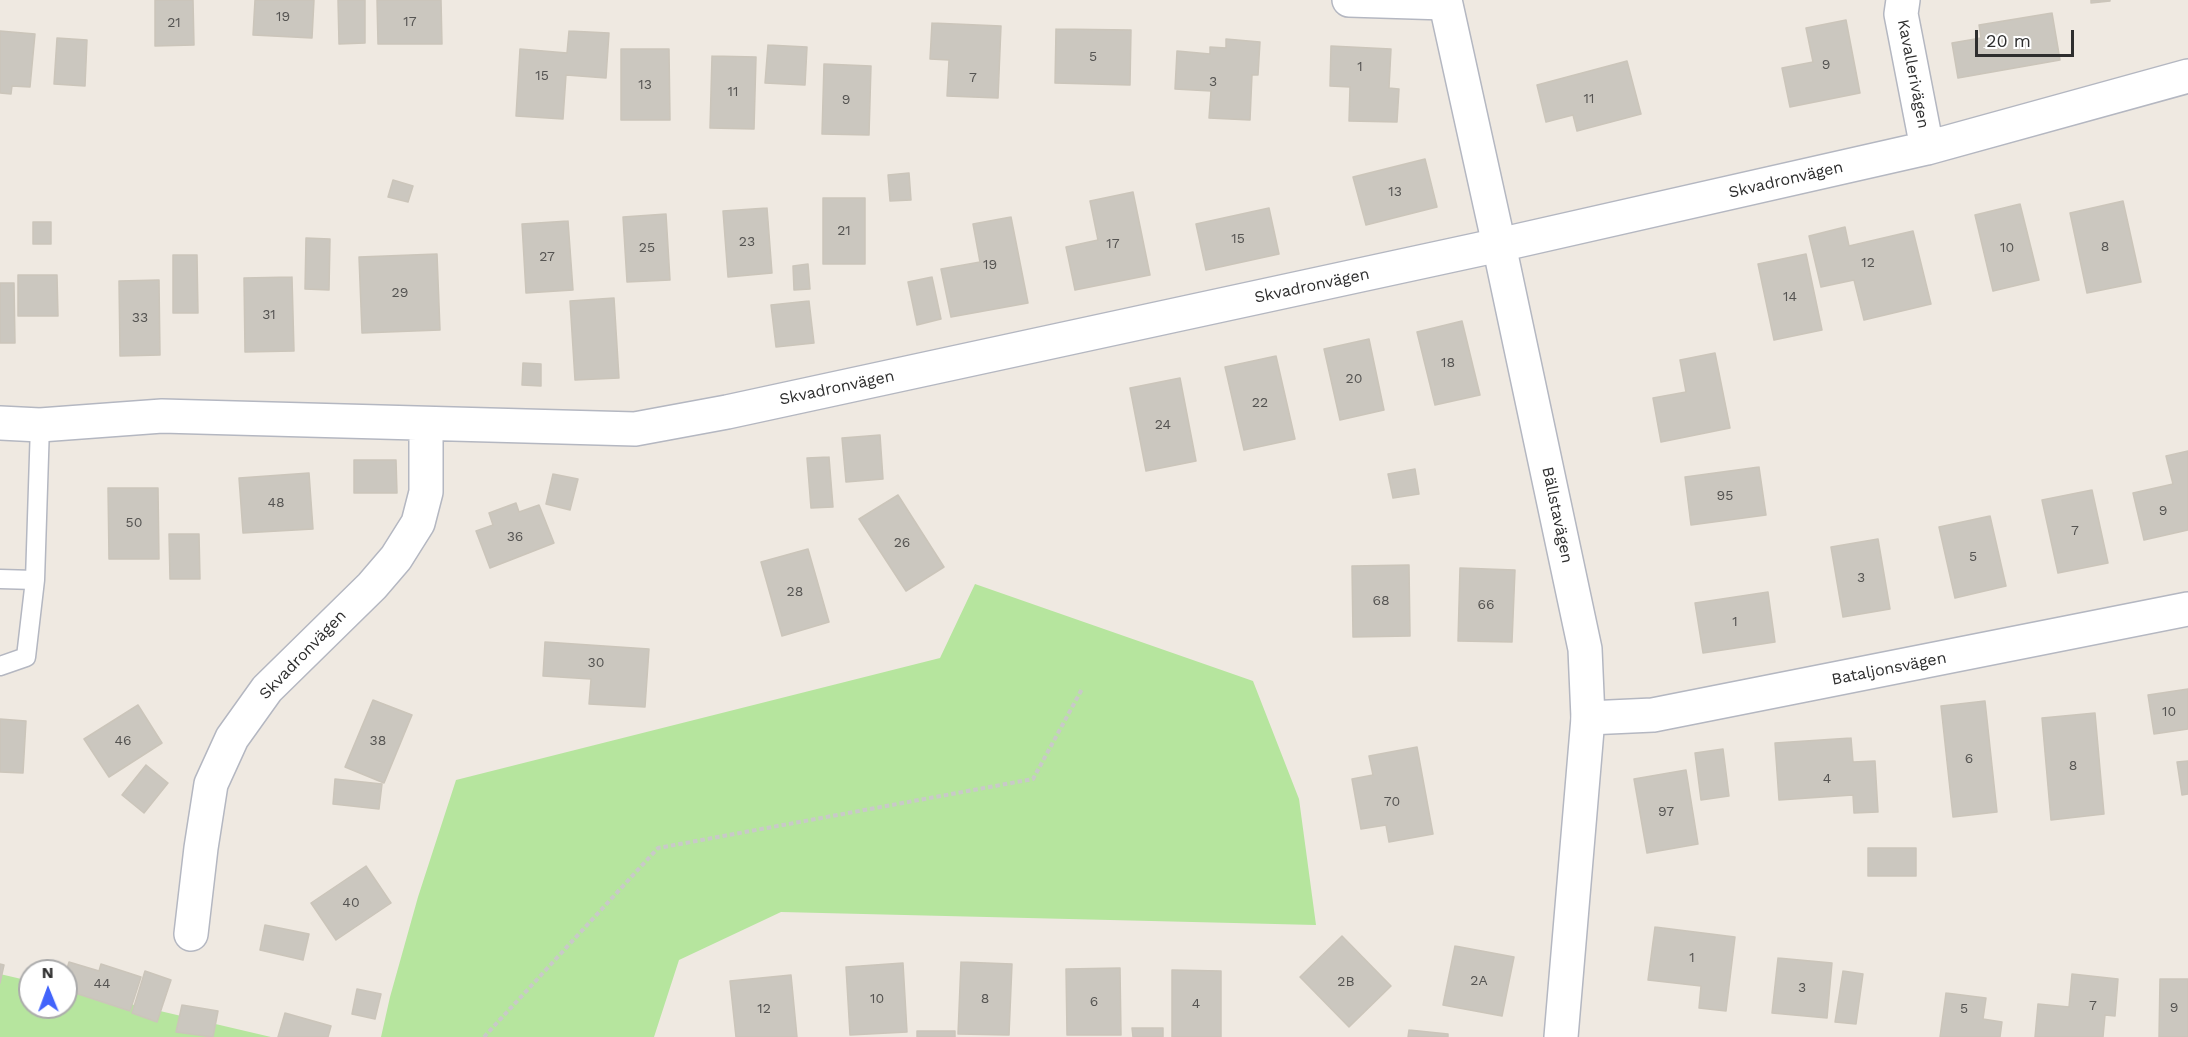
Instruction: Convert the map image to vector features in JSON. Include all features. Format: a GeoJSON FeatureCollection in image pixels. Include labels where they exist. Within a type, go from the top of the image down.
{"type":"FeatureCollection","features":[{"type":"Feature","properties":{"kind":"street"},"geometry":{"type":"LineString","coordinates":[[1348,0],[1445,2]]}},
{"type":"Feature","properties":{"kind":"street","name":"Kavallerivägen"},"geometry":{"type":"LineString","coordinates":[[1903,0],[1901,14],[1927,148]]}},
{"type":"Feature","properties":{"kind":"street","name":"Bällstavägen"},"geometry":{"type":"LineString","coordinates":[[1445,2],[1585,649],[1588,718],[1561,1037]]}},
{"type":"Feature","properties":{"kind":"street","name":"Skvadronvägen"},"geometry":{"type":"LineString","coordinates":[[0,423],[40,425],[162,416],[635,429],[738,410],[1499,245],[1927,148],[2188,76]]}},
{"type":"Feature","properties":{"kind":"street","name":"Skvadronvägen"},"geometry":{"type":"LineString","coordinates":[[191,934],[211,784],[232,738],[267,689],[372,586],[396,558],[418,523],[426,492],[426,424]]}},
{"type":"Feature","properties":{"kind":"street","name":"Bataljonsvägen"},"geometry":{"type":"LineString","coordinates":[[1588,718],[1653,715],[2188,609]]}},
{"type":"Feature","properties":{"kind":"lane"},"geometry":{"type":"LineString","coordinates":[[0,666],[26,657],[35,580],[40,425]]}},
{"type":"Feature","properties":{"kind":"lane"},"geometry":{"type":"LineString","coordinates":[[0,579],[35,580]]}},
{"type":"Feature","properties":{"kind":"path"},"geometry":{"type":"LineString","coordinates":[[484,1037],[658,848],[1033,779],[1082,689]]}},
{"type":"Feature","properties":{"kind":"green space"},"geometry":{"type":"Polygon","coordinates":[[[975,584],[1253,681],[1299,799],[1316,925],[781,912],[679,960],[654,1037],[381,1037],[418,897],[456,780],[940,658],[975,584]]]}},
{"type":"Feature","properties":{"kind":"green space"},"geometry":{"type":"Polygon","coordinates":[[[0,974],[18,978],[18,1019],[78,1019],[78,992],[271,1037],[0,1037],[0,974]]]}},
{"type":"Feature","properties":{"kind":"building"},"geometry":{"type":"Polygon","coordinates":[[[155,0],[193,0],[194,45],[155,46],[155,0]]]}},
{"type":"Feature","properties":{"kind":"building"},"geometry":{"type":"Polygon","coordinates":[[[255,0],[314,0],[312,38],[253,35],[255,0]]]}},
{"type":"Feature","properties":{"kind":"building"},"geometry":{"type":"Polygon","coordinates":[[[338,0],[365,0],[365,43],[339,44],[338,0]]]}},
{"type":"Feature","properties":{"kind":"building"},"geometry":{"type":"Polygon","coordinates":[[[377,0],[441,0],[442,44],[378,44],[377,0]]]}},
{"type":"Feature","properties":{"kind":"building"},"geometry":{"type":"Polygon","coordinates":[[[2091,0],[2110,0],[2110,1],[2091,3],[2091,0]]]}},
{"type":"Feature","properties":{"kind":"building"},"geometry":{"type":"Polygon","coordinates":[[[2052,13],[2060,60],[1958,78],[1952,43],[1981,38],[1979,25],[2052,13]]]}},
{"type":"Feature","properties":{"kind":"building"},"geometry":{"type":"Polygon","coordinates":[[[1846,20],[1860,93],[1790,107],[1782,68],[1813,62],[1806,28],[1846,20]]]}},
{"type":"Feature","properties":{"kind":"building"},"geometry":{"type":"Polygon","coordinates":[[[932,23],[1001,26],[998,98],[947,96],[949,60],[930,59],[932,23]]]}},
{"type":"Feature","properties":{"kind":"building"},"geometry":{"type":"Polygon","coordinates":[[[1056,29],[1131,30],[1130,85],[1055,83],[1056,29]]]}},
{"type":"Feature","properties":{"kind":"building"},"geometry":{"type":"Polygon","coordinates":[[[0,31],[35,34],[30,87],[12,86],[11,94],[0,93],[0,31]]]}},
{"type":"Feature","properties":{"kind":"building"},"geometry":{"type":"Polygon","coordinates":[[[569,31],[609,33],[606,78],[566,75],[563,119],[516,116],[520,49],[567,53],[569,31]]]}},
{"type":"Feature","properties":{"kind":"building"},"geometry":{"type":"Polygon","coordinates":[[[57,38],[87,40],[85,86],[54,84],[57,38]]]}},
{"type":"Feature","properties":{"kind":"building"},"geometry":{"type":"Polygon","coordinates":[[[1226,39],[1260,42],[1258,75],[1252,75],[1250,120],[1209,118],[1211,91],[1175,89],[1177,51],[1210,54],[1210,47],[1226,48],[1226,39]]]}},
{"type":"Feature","properties":{"kind":"building"},"geometry":{"type":"Polygon","coordinates":[[[768,45],[807,47],[805,85],[765,83],[768,45]]]}},
{"type":"Feature","properties":{"kind":"building"},"geometry":{"type":"Polygon","coordinates":[[[1331,46],[1391,49],[1389,88],[1399,89],[1397,122],[1349,121],[1350,87],[1330,86],[1331,46]]]}},
{"type":"Feature","properties":{"kind":"building"},"geometry":{"type":"Polygon","coordinates":[[[621,49],[669,49],[670,120],[621,120],[621,49]]]}},
{"type":"Feature","properties":{"kind":"building"},"geometry":{"type":"Polygon","coordinates":[[[712,56],[756,57],[754,129],[710,128],[712,56]]]}},
{"type":"Feature","properties":{"kind":"building"},"geometry":{"type":"Polygon","coordinates":[[[1627,61],[1641,114],[1577,131],[1573,115],[1546,122],[1537,85],[1627,61]]]}},
{"type":"Feature","properties":{"kind":"building"},"geometry":{"type":"Polygon","coordinates":[[[824,64],[871,66],[869,135],[822,134],[824,64]]]}},
{"type":"Feature","properties":{"kind":"building"},"geometry":{"type":"Polygon","coordinates":[[[1425,159],[1437,207],[1366,225],[1353,177],[1425,159]]]}},
{"type":"Feature","properties":{"kind":"building"},"geometry":{"type":"Polygon","coordinates":[[[909,173],[911,200],[890,201],[888,175],[909,173]]]}},
{"type":"Feature","properties":{"kind":"building"},"geometry":{"type":"Polygon","coordinates":[[[393,180],[413,186],[408,202],[388,197],[393,180]]]}},
{"type":"Feature","properties":{"kind":"building"},"geometry":{"type":"Polygon","coordinates":[[[1133,192],[1150,275],[1075,290],[1066,247],[1098,240],[1090,201],[1133,192]]]}},
{"type":"Feature","properties":{"kind":"building"},"geometry":{"type":"Polygon","coordinates":[[[823,198],[865,198],[865,264],[823,264],[823,198]]]}},
{"type":"Feature","properties":{"kind":"building"},"geometry":{"type":"Polygon","coordinates":[[[2123,201],[2141,282],[2087,293],[2070,213],[2123,201]]]}},
{"type":"Feature","properties":{"kind":"building"},"geometry":{"type":"Polygon","coordinates":[[[2020,204],[2039,280],[1993,291],[1975,215],[2020,204]]]}},
{"type":"Feature","properties":{"kind":"building"},"geometry":{"type":"Polygon","coordinates":[[[767,208],[772,273],[728,277],[723,211],[767,208]]]}},
{"type":"Feature","properties":{"kind":"building"},"geometry":{"type":"Polygon","coordinates":[[[1269,208],[1279,254],[1206,270],[1196,224],[1269,208]]]}},
{"type":"Feature","properties":{"kind":"building"},"geometry":{"type":"Polygon","coordinates":[[[666,214],[670,280],[627,282],[623,217],[666,214]]]}},
{"type":"Feature","properties":{"kind":"building"},"geometry":{"type":"Polygon","coordinates":[[[1011,217],[1028,303],[951,317],[941,269],[980,262],[973,224],[1011,217]]]}},
{"type":"Feature","properties":{"kind":"building"},"geometry":{"type":"Polygon","coordinates":[[[568,221],[573,290],[526,293],[522,224],[568,221]]]}},
{"type":"Feature","properties":{"kind":"building"},"geometry":{"type":"Polygon","coordinates":[[[33,222],[51,222],[51,244],[33,244],[33,222]]]}},
{"type":"Feature","properties":{"kind":"building"},"geometry":{"type":"Polygon","coordinates":[[[1845,227],[1849,246],[1913,231],[1931,304],[1864,320],[1854,280],[1821,287],[1809,236],[1845,227]]]}},
{"type":"Feature","properties":{"kind":"building"},"geometry":{"type":"Polygon","coordinates":[[[306,238],[330,239],[329,290],[305,289],[306,238]]]}},
{"type":"Feature","properties":{"kind":"building"},"geometry":{"type":"Polygon","coordinates":[[[437,254],[440,330],[362,333],[359,257],[437,254]]]}},
{"type":"Feature","properties":{"kind":"building"},"geometry":{"type":"Polygon","coordinates":[[[1806,254],[1822,330],[1774,340],[1758,264],[1806,254]]]}},
{"type":"Feature","properties":{"kind":"building"},"geometry":{"type":"Polygon","coordinates":[[[173,255],[197,255],[198,313],[173,313],[173,255]]]}},
{"type":"Feature","properties":{"kind":"building"},"geometry":{"type":"Polygon","coordinates":[[[808,264],[810,289],[794,290],[793,266],[808,264]]]}},
{"type":"Feature","properties":{"kind":"building"},"geometry":{"type":"Polygon","coordinates":[[[18,275],[57,275],[58,316],[18,316],[18,275]]]}},
{"type":"Feature","properties":{"kind":"building"},"geometry":{"type":"Polygon","coordinates":[[[292,277],[294,351],[245,352],[244,278],[292,277]]]}},
{"type":"Feature","properties":{"kind":"building"},"geometry":{"type":"Polygon","coordinates":[[[932,277],[941,319],[917,325],[908,282],[932,277]]]}},
{"type":"Feature","properties":{"kind":"building"},"geometry":{"type":"Polygon","coordinates":[[[159,280],[160,355],[120,356],[119,281],[159,280]]]}},
{"type":"Feature","properties":{"kind":"building"},"geometry":{"type":"Polygon","coordinates":[[[0,283],[14,283],[15,343],[0,343],[0,283]]]}},
{"type":"Feature","properties":{"kind":"building"},"geometry":{"type":"Polygon","coordinates":[[[614,298],[619,378],[575,380],[570,301],[614,298]]]}},
{"type":"Feature","properties":{"kind":"building"},"geometry":{"type":"Polygon","coordinates":[[[809,301],[814,343],[776,347],[771,305],[809,301]]]}},
{"type":"Feature","properties":{"kind":"building"},"geometry":{"type":"Polygon","coordinates":[[[1462,321],[1480,395],[1435,405],[1417,332],[1462,321]]]}},
{"type":"Feature","properties":{"kind":"building"},"geometry":{"type":"Polygon","coordinates":[[[1369,339],[1384,410],[1340,420],[1324,349],[1369,339]]]}},
{"type":"Feature","properties":{"kind":"building"},"geometry":{"type":"Polygon","coordinates":[[[1715,353],[1730,428],[1661,442],[1653,398],[1686,392],[1680,360],[1715,353]]]}},
{"type":"Feature","properties":{"kind":"building"},"geometry":{"type":"Polygon","coordinates":[[[1276,356],[1295,439],[1244,450],[1225,367],[1276,356]]]}},
{"type":"Feature","properties":{"kind":"building"},"geometry":{"type":"Polygon","coordinates":[[[523,363],[541,364],[541,386],[522,385],[523,363]]]}},
{"type":"Feature","properties":{"kind":"building"},"geometry":{"type":"Polygon","coordinates":[[[1180,378],[1196,461],[1146,471],[1130,388],[1180,378]]]}},
{"type":"Feature","properties":{"kind":"building"},"geometry":{"type":"Polygon","coordinates":[[[880,435],[883,479],[846,482],[842,438],[880,435]]]}},
{"type":"Feature","properties":{"kind":"building"},"geometry":{"type":"Polygon","coordinates":[[[2188,451],[2188,530],[2144,540],[2133,493],[2173,484],[2166,456],[2188,451]]]}},
{"type":"Feature","properties":{"kind":"building"},"geometry":{"type":"Polygon","coordinates":[[[829,457],[833,507],[811,508],[807,458],[829,457]]]}},
{"type":"Feature","properties":{"kind":"building"},"geometry":{"type":"Polygon","coordinates":[[[354,460],[396,460],[397,493],[354,493],[354,460]]]}},
{"type":"Feature","properties":{"kind":"building"},"geometry":{"type":"Polygon","coordinates":[[[1759,467],[1766,515],[1691,525],[1685,477],[1759,467]]]}},
{"type":"Feature","properties":{"kind":"building"},"geometry":{"type":"Polygon","coordinates":[[[1415,469],[1419,494],[1393,498],[1388,474],[1415,469]]]}},
{"type":"Feature","properties":{"kind":"building"},"geometry":{"type":"Polygon","coordinates":[[[309,473],[313,529],[243,533],[239,478],[309,473]]]}},
{"type":"Feature","properties":{"kind":"building"},"geometry":{"type":"Polygon","coordinates":[[[553,474],[578,479],[570,510],[546,504],[553,474]]]}},
{"type":"Feature","properties":{"kind":"building"},"geometry":{"type":"Polygon","coordinates":[[[108,488],[158,488],[159,559],[109,559],[108,488]]]}},
{"type":"Feature","properties":{"kind":"building"},"geometry":{"type":"Polygon","coordinates":[[[2092,490],[2108,563],[2058,573],[2042,500],[2092,490]]]}},
{"type":"Feature","properties":{"kind":"building"},"geometry":{"type":"Polygon","coordinates":[[[898,495],[944,567],[906,591],[859,519],[898,495]]]}},
{"type":"Feature","properties":{"kind":"building"},"geometry":{"type":"Polygon","coordinates":[[[516,503],[519,512],[539,505],[554,543],[490,568],[476,531],[493,525],[489,513],[516,503]]]}},
{"type":"Feature","properties":{"kind":"building"},"geometry":{"type":"Polygon","coordinates":[[[1990,516],[2006,586],[1955,598],[1939,527],[1990,516]]]}},
{"type":"Feature","properties":{"kind":"building"},"geometry":{"type":"Polygon","coordinates":[[[169,534],[199,534],[200,579],[170,579],[169,534]]]}},
{"type":"Feature","properties":{"kind":"building"},"geometry":{"type":"Polygon","coordinates":[[[1878,539],[1890,609],[1843,617],[1831,547],[1878,539]]]}},
{"type":"Feature","properties":{"kind":"building"},"geometry":{"type":"Polygon","coordinates":[[[808,549],[829,622],[782,636],[761,562],[808,549]]]}},
{"type":"Feature","properties":{"kind":"building"},"geometry":{"type":"Polygon","coordinates":[[[1409,565],[1410,636],[1353,637],[1352,566],[1409,565]]]}},
{"type":"Feature","properties":{"kind":"building"},"geometry":{"type":"Polygon","coordinates":[[[1460,568],[1515,570],[1512,642],[1458,641],[1460,568]]]}},
{"type":"Feature","properties":{"kind":"building"},"geometry":{"type":"Polygon","coordinates":[[[1768,592],[1775,642],[1703,653],[1695,603],[1768,592]]]}},
{"type":"Feature","properties":{"kind":"building"},"geometry":{"type":"Polygon","coordinates":[[[545,642],[649,649],[645,707],[589,704],[591,679],[543,676],[545,642]]]}},
{"type":"Feature","properties":{"kind":"building"},"geometry":{"type":"Polygon","coordinates":[[[2188,689],[2188,729],[2154,734],[2148,695],[2188,689]]]}},
{"type":"Feature","properties":{"kind":"building"},"geometry":{"type":"Polygon","coordinates":[[[373,700],[412,715],[384,783],[345,767],[373,700]]]}},
{"type":"Feature","properties":{"kind":"building"},"geometry":{"type":"Polygon","coordinates":[[[1985,701],[1997,812],[1953,817],[1941,706],[1985,701]]]}},
{"type":"Feature","properties":{"kind":"building"},"geometry":{"type":"Polygon","coordinates":[[[138,705],[162,743],[109,777],[84,739],[138,705]]]}},
{"type":"Feature","properties":{"kind":"building"},"geometry":{"type":"Polygon","coordinates":[[[2095,713],[2104,814],[2051,820],[2042,718],[2095,713]]]}},
{"type":"Feature","properties":{"kind":"building"},"geometry":{"type":"Polygon","coordinates":[[[0,719],[26,721],[23,773],[0,772],[0,719]]]}},
{"type":"Feature","properties":{"kind":"building"},"geometry":{"type":"Polygon","coordinates":[[[1851,738],[1853,762],[1875,761],[1878,812],[1854,813],[1853,795],[1779,800],[1775,743],[1851,738]]]}},
{"type":"Feature","properties":{"kind":"building"},"geometry":{"type":"Polygon","coordinates":[[[1417,747],[1433,834],[1389,842],[1386,825],[1361,829],[1352,779],[1373,775],[1369,756],[1417,747]]]}},
{"type":"Feature","properties":{"kind":"building"},"geometry":{"type":"Polygon","coordinates":[[[1723,749],[1729,796],[1701,800],[1695,753],[1723,749]]]}},
{"type":"Feature","properties":{"kind":"building"},"geometry":{"type":"Polygon","coordinates":[[[2188,761],[2188,794],[2182,795],[2177,762],[2188,761]]]}},
{"type":"Feature","properties":{"kind":"building"},"geometry":{"type":"Polygon","coordinates":[[[146,765],[168,783],[144,813],[122,795],[146,765]]]}},
{"type":"Feature","properties":{"kind":"building"},"geometry":{"type":"Polygon","coordinates":[[[1686,770],[1698,844],[1647,853],[1634,779],[1686,770]]]}},
{"type":"Feature","properties":{"kind":"building"},"geometry":{"type":"Polygon","coordinates":[[[335,779],[382,784],[379,809],[333,804],[335,779]]]}},
{"type":"Feature","properties":{"kind":"building"},"geometry":{"type":"Polygon","coordinates":[[[1868,848],[1916,848],[1916,876],[1868,876],[1868,848]]]}},
{"type":"Feature","properties":{"kind":"building"},"geometry":{"type":"Polygon","coordinates":[[[366,866],[391,903],[336,940],[311,903],[366,866]]]}},
{"type":"Feature","properties":{"kind":"building"},"geometry":{"type":"Polygon","coordinates":[[[265,925],[309,934],[303,960],[260,950],[265,925]]]}},
{"type":"Feature","properties":{"kind":"building"},"geometry":{"type":"Polygon","coordinates":[[[1655,927],[1735,937],[1726,1011],[1699,1008],[1701,986],[1648,980],[1655,927]]]}},
{"type":"Feature","properties":{"kind":"building"},"geometry":{"type":"Polygon","coordinates":[[[1342,936],[1391,986],[1349,1027],[1300,977],[1342,936]]]}},
{"type":"Feature","properties":{"kind":"building"},"geometry":{"type":"Polygon","coordinates":[[[1455,946],[1514,957],[1502,1016],[1443,1005],[1455,946]]]}},
{"type":"Feature","properties":{"kind":"building"},"geometry":{"type":"Polygon","coordinates":[[[1778,958],[1832,963],[1827,1018],[1772,1013],[1778,958]]]}},
{"type":"Feature","properties":{"kind":"building"},"geometry":{"type":"Polygon","coordinates":[[[961,962],[1012,964],[1009,1035],[958,1034],[961,962]]]}},
{"type":"Feature","properties":{"kind":"building"},"geometry":{"type":"Polygon","coordinates":[[[903,963],[907,1032],[850,1035],[846,967],[903,963]]]}},
{"type":"Feature","properties":{"kind":"building"},"geometry":{"type":"Polygon","coordinates":[[[0,964],[4,965],[0,983],[0,964]]]}},
{"type":"Feature","properties":{"kind":"building"},"geometry":{"type":"Polygon","coordinates":[[[101,964],[141,977],[130,1011],[78,994],[78,965],[99,971],[101,964]]]}},
{"type":"Feature","properties":{"kind":"building"},"geometry":{"type":"Polygon","coordinates":[[[1120,968],[1121,1035],[1067,1035],[1066,969],[1120,968]]]}},
{"type":"Feature","properties":{"kind":"building"},"geometry":{"type":"Polygon","coordinates":[[[1172,970],[1221,971],[1221,1037],[1172,1037],[1172,970]]]}},
{"type":"Feature","properties":{"kind":"building"},"geometry":{"type":"Polygon","coordinates":[[[145,971],[171,980],[157,1022],[132,1013],[145,971]]]}},
{"type":"Feature","properties":{"kind":"building"},"geometry":{"type":"Polygon","coordinates":[[[1843,971],[1863,974],[1856,1024],[1835,1022],[1843,971]]]}},
{"type":"Feature","properties":{"kind":"building"},"geometry":{"type":"Polygon","coordinates":[[[2072,974],[2118,979],[2115,1016],[2105,1015],[2103,1037],[2035,1037],[2038,1004],[2069,1007],[2072,974]]]}},
{"type":"Feature","properties":{"kind":"building"},"geometry":{"type":"Polygon","coordinates":[[[791,975],[797,1037],[736,1037],[730,981],[791,975]]]}},
{"type":"Feature","properties":{"kind":"building"},"geometry":{"type":"Polygon","coordinates":[[[2160,979],[2188,979],[2188,1037],[2159,1037],[2160,979]]]}},
{"type":"Feature","properties":{"kind":"building"},"geometry":{"type":"Polygon","coordinates":[[[357,989],[381,994],[375,1019],[352,1014],[357,989]]]}},
{"type":"Feature","properties":{"kind":"building"},"geometry":{"type":"Polygon","coordinates":[[[1946,993],[1986,998],[1983,1019],[2002,1022],[2000,1037],[1940,1037],[1946,993]]]}},
{"type":"Feature","properties":{"kind":"building"},"geometry":{"type":"Polygon","coordinates":[[[182,1005],[218,1011],[213,1037],[176,1032],[182,1005]]]}},
{"type":"Feature","properties":{"kind":"building"},"geometry":{"type":"Polygon","coordinates":[[[285,1013],[331,1026],[328,1037],[278,1037],[285,1013]]]}},
{"type":"Feature","properties":{"kind":"building"},"geometry":{"type":"Polygon","coordinates":[[[1132,1028],[1163,1028],[1163,1037],[1133,1037],[1132,1028]]]}},
{"type":"Feature","properties":{"kind":"building"},"geometry":{"type":"Polygon","coordinates":[[[1409,1030],[1448,1034],[1448,1037],[1408,1037],[1409,1030]]]}},
{"type":"Feature","properties":{"kind":"building"},"geometry":{"type":"Polygon","coordinates":[[[917,1031],[955,1031],[955,1037],[917,1037],[917,1031]]]}}]}
